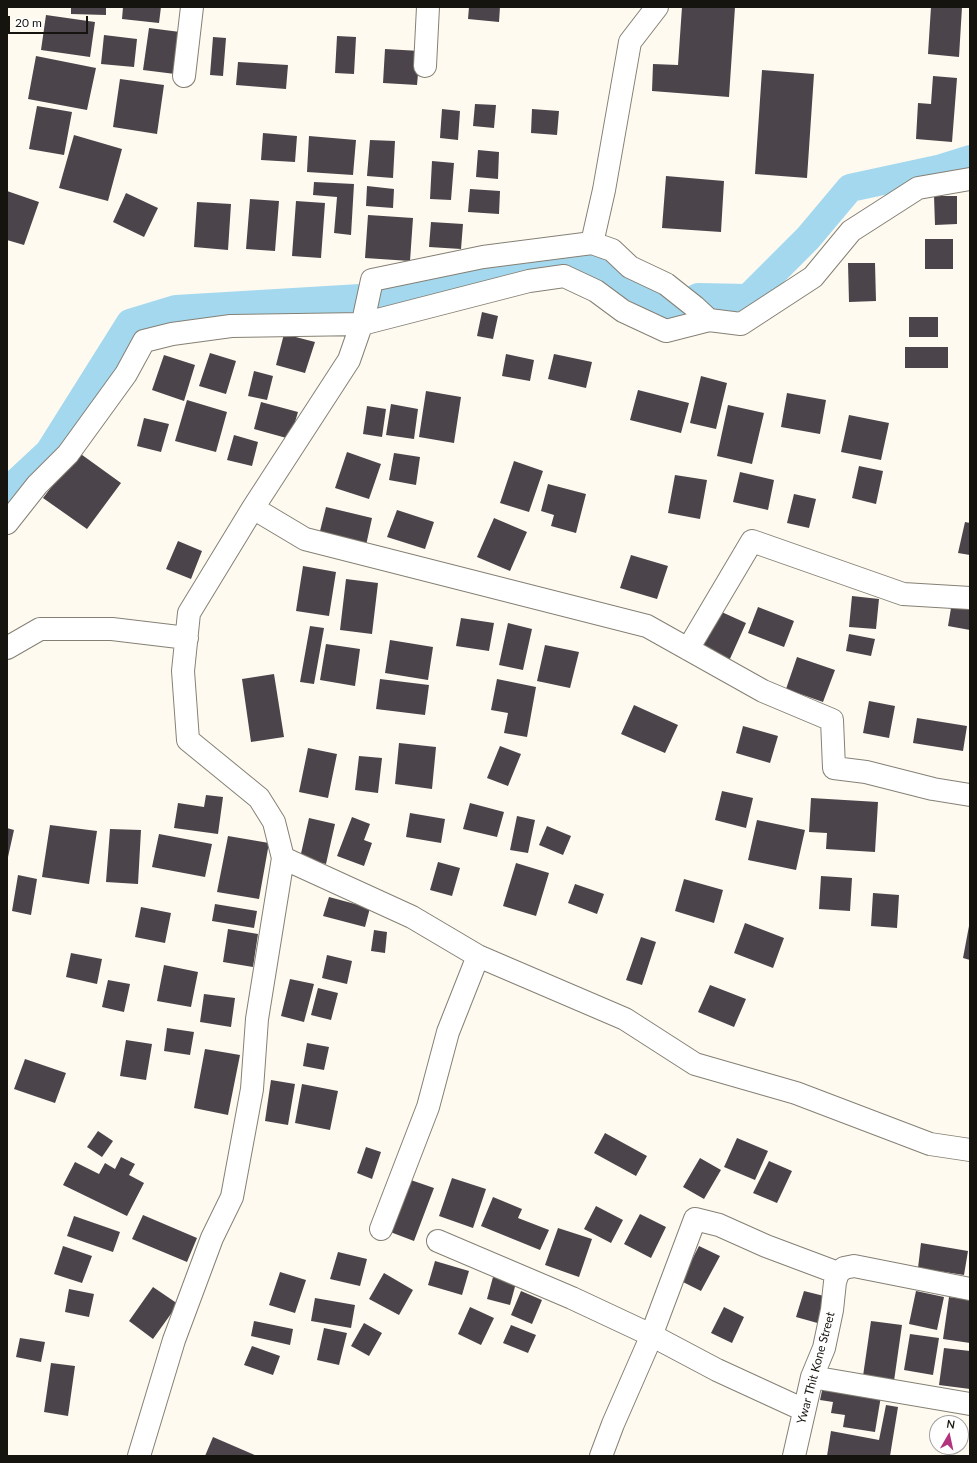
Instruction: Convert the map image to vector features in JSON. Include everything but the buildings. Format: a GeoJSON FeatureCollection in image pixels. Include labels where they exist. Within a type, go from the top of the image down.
{"type":"FeatureCollection","features":[{"type":"Feature","properties":{"kind":"street"},"geometry":{"type":"LineString","coordinates":[[184,76],[192,7]]}},
{"type":"Feature","properties":{"kind":"street"},"geometry":{"type":"LineString","coordinates":[[426,66],[428,7]]}},
{"type":"Feature","properties":{"kind":"street"},"geometry":{"type":"LineString","coordinates":[[592,243],[604,190],[630,42],[657,7]]}},
{"type":"Feature","properties":{"kind":"street"},"geometry":{"type":"LineString","coordinates":[[139,1456],[174,1340],[212,1238],[232,1197],[252,1090],[257,1019],[283,858],[274,822],[259,798],[188,740],[183,671],[189,613],[253,508],[349,360],[363,320],[372,280],[483,257],[592,243],[612,250],[630,266],[666,284],[702,314],[741,324],[813,277],[851,231],[918,188],[970,179]]}},
{"type":"Feature","properties":{"kind":"street"},"geometry":{"type":"LineString","coordinates":[[7,523],[37,484],[68,454],[126,374],[144,341],[172,334],[231,326],[363,320],[529,281],[564,276],[596,291],[623,311],[666,331],[702,314]]}},
{"type":"Feature","properties":{"kind":"street"},"geometry":{"type":"LineString","coordinates":[[253,508],[305,539],[648,626],[763,691],[832,720],[834,768],[866,772],[933,789],[970,795]]}},
{"type":"Feature","properties":{"kind":"street"},"geometry":{"type":"LineString","coordinates":[[688,649],[752,542],[903,594],[970,598]]}},
{"type":"Feature","properties":{"kind":"street"},"geometry":{"type":"LineString","coordinates":[[7,648],[40,629],[112,629],[187,638]]}},
{"type":"Feature","properties":{"kind":"street"},"geometry":{"type":"LineString","coordinates":[[283,858],[412,917],[478,956],[625,1019],[695,1064],[796,1093],[930,1144],[970,1150]]}},
{"type":"Feature","properties":{"kind":"street"},"geometry":{"type":"LineString","coordinates":[[381,1229],[428,1107],[448,1032],[478,956]]}},
{"type":"Feature","properties":{"kind":"street"},"geometry":{"type":"LineString","coordinates":[[601,1456],[651,1335],[695,1219],[719,1225],[766,1246],[838,1273],[844,1268],[854,1266],[970,1289]]}},
{"type":"Feature","properties":{"kind":"street"},"geometry":{"type":"LineString","coordinates":[[438,1241],[572,1298],[651,1335],[717,1370],[804,1410]]}},
{"type":"Feature","properties":{"kind":"street","name":"Ywar Thit Kone Street"},"geometry":{"type":"LineString","coordinates":[[794,1456],[812,1377],[824,1348],[832,1310],[835,1282],[838,1273]]}},
{"type":"Feature","properties":{"kind":"street"},"geometry":{"type":"LineString","coordinates":[[812,1377],[970,1404]]}},
{"type":"Feature","properties":{"kind":"waterway"},"geometry":{"type":"LineString","coordinates":[[7,491],[49,452],[130,323],[176,309],[394,296],[534,262],[596,267],[676,310],[698,297],[748,298],[808,238],[850,188],[938,169],[970,159]]}}]}
